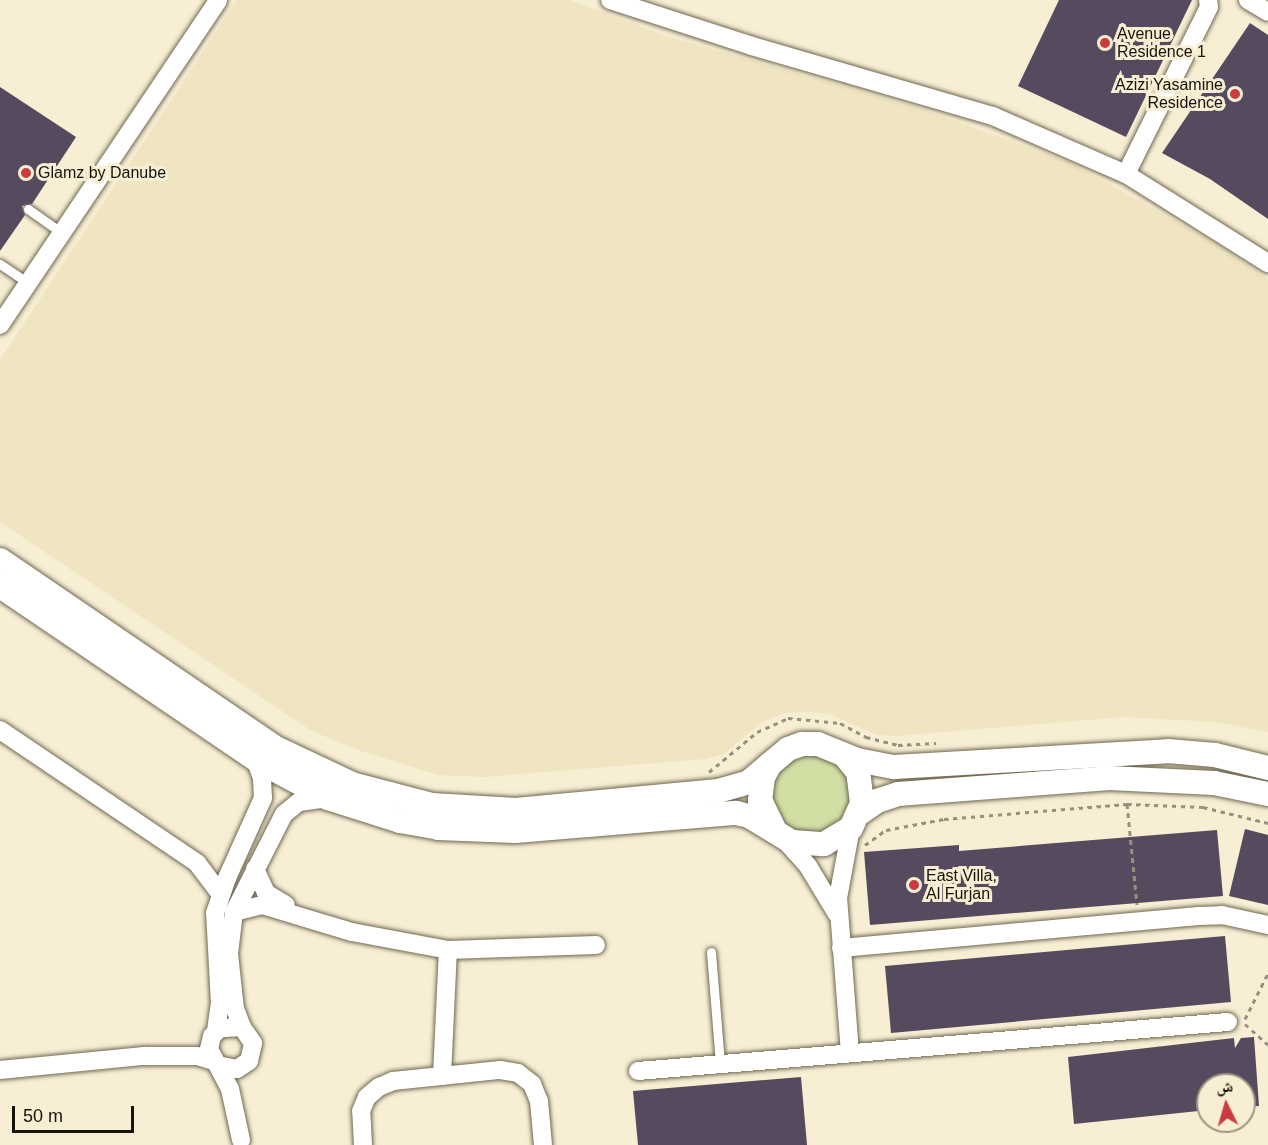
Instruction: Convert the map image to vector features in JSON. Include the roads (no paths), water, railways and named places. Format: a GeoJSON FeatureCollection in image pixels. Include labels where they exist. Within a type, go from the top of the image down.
{"type":"FeatureCollection","features":[{"type":"Feature","properties":{"kind":"street"},"geometry":{"type":"LineString","coordinates":[[0,325],[218,0]]}},
{"type":"Feature","properties":{"kind":"street"},"geometry":{"type":"LineString","coordinates":[[610,0],[752,46],[956,104],[1126,174],[1268,263]]}},
{"type":"Feature","properties":{"kind":"street"},"geometry":{"type":"LineString","coordinates":[[1248,0],[1268,12]]}},
{"type":"Feature","properties":{"kind":"street"},"geometry":{"type":"LineString","coordinates":[[1126,174],[1213,2]]}},
{"type":"Feature","properties":{"kind":"street"},"geometry":{"type":"LineString","coordinates":[[0,560],[276,748],[342,780],[392,796],[464,808],[516,810],[718,791],[748,782],[776,758],[802,744],[832,747],[845,756],[894,767],[1168,751],[1215,755],[1268,768]]}},
{"type":"Feature","properties":{"kind":"street"},"geometry":{"type":"LineString","coordinates":[[0,586],[255,759],[328,798],[400,821],[476,831],[718,813],[749,816],[778,834],[813,846],[834,841],[878,801],[898,794],[1109,777],[1214,783],[1268,794]]}},
{"type":"Feature","properties":{"kind":"street"},"geometry":{"type":"LineString","coordinates":[[0,730],[197,863],[220,894]]}},
{"type":"Feature","properties":{"kind":"street"},"geometry":{"type":"LineString","coordinates":[[845,756],[862,782],[856,820],[842,862],[838,916],[850,1053]]}},
{"type":"Feature","properties":{"kind":"street"},"geometry":{"type":"LineString","coordinates":[[776,758],[763,777],[760,800],[778,834],[808,866],[838,916]]}},
{"type":"Feature","properties":{"kind":"street"},"geometry":{"type":"LineString","coordinates":[[241,1142],[230,1089],[209,1049],[220,1004],[214,929],[220,894],[263,798],[262,778],[255,759]]}},
{"type":"Feature","properties":{"kind":"street"},"geometry":{"type":"LineString","coordinates":[[241,1142],[241,1084],[253,1043],[242,1027],[235,1009],[229,954],[234,912],[258,862],[291,807],[308,799],[328,798]]}},
{"type":"Feature","properties":{"kind":"street"},"geometry":{"type":"LineString","coordinates":[[242,847],[258,862],[266,893],[311,919]]}},
{"type":"Feature","properties":{"kind":"street"},"geometry":{"type":"LineString","coordinates":[[197,863],[233,863]]}},
{"type":"Feature","properties":{"kind":"street"},"geometry":{"type":"LineString","coordinates":[[234,912],[262,905],[383,940],[448,950],[596,945]]}},
{"type":"Feature","properties":{"kind":"street"},"geometry":{"type":"LineString","coordinates":[[841,948],[1222,915],[1268,925]]}},
{"type":"Feature","properties":{"kind":"street"},"geometry":{"type":"LineString","coordinates":[[442,1076],[448,950]]}},
{"type":"Feature","properties":{"kind":"street"},"geometry":{"type":"LineString","coordinates":[[638,1071],[1236,1023]]}},
{"type":"Feature","properties":{"kind":"street"},"geometry":{"type":"LineString","coordinates":[[144,1056],[192,1045],[225,1025],[242,1027]]}},
{"type":"Feature","properties":{"kind":"street"},"geometry":{"type":"LineString","coordinates":[[0,1070],[144,1056],[197,1056],[231,1070],[249,1062]]}},
{"type":"Feature","properties":{"kind":"street"},"geometry":{"type":"LineString","coordinates":[[363,1145],[361,1112],[372,1092],[393,1082],[500,1070],[525,1078],[539,1101],[543,1145]]}},
{"type":"Feature","properties":{"kind":"lane"},"geometry":{"type":"LineString","coordinates":[[28,209],[62,233]]}},
{"type":"Feature","properties":{"kind":"lane"},"geometry":{"type":"LineString","coordinates":[[0,264],[28,283]]}},
{"type":"Feature","properties":{"kind":"lane"},"geometry":{"type":"LineString","coordinates":[[711,952],[720,1063]]}},
{"type":"Feature","properties":{"kind":"place","name":"Avenue Residence 1"},"geometry":{"type":"Point","coordinates":[1105,43]}},
{"type":"Feature","properties":{"kind":"place","name":"Azizi Yasamine Residence"},"geometry":{"type":"Point","coordinates":[1235,94]}},
{"type":"Feature","properties":{"kind":"place","name":"Glamz by Danube"},"geometry":{"type":"Point","coordinates":[26,173]}},
{"type":"Feature","properties":{"kind":"place","name":"East Villa, Al Furjan"},"geometry":{"type":"Point","coordinates":[914,885]}}]}
